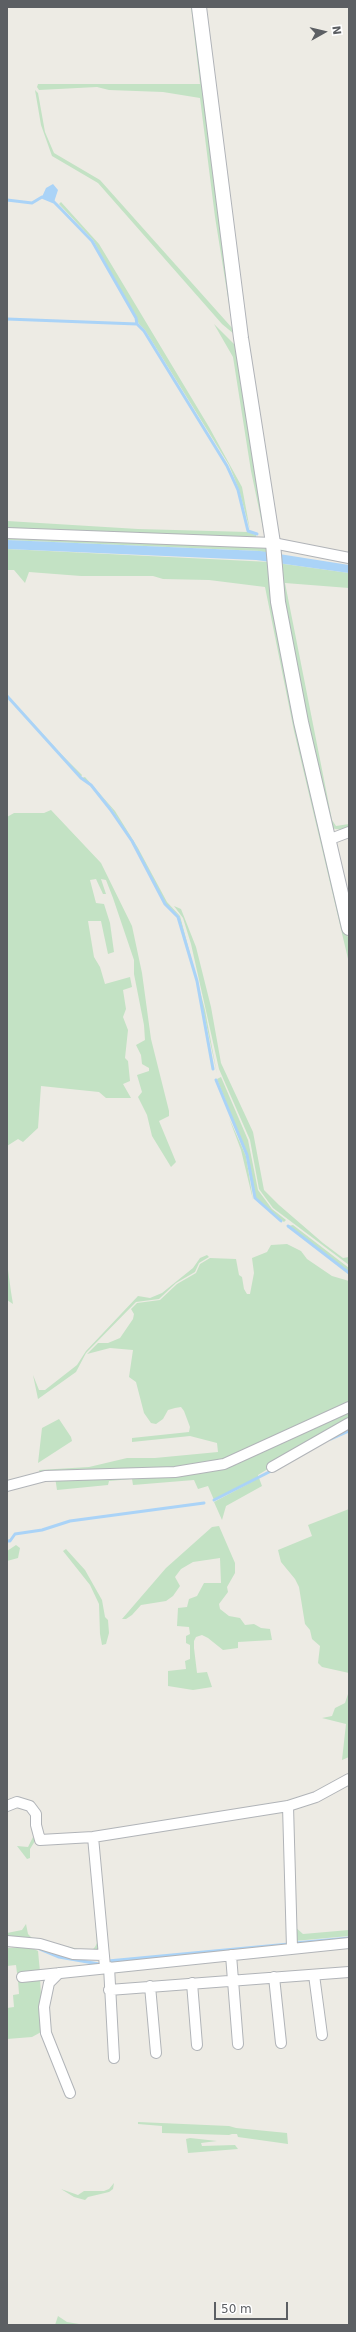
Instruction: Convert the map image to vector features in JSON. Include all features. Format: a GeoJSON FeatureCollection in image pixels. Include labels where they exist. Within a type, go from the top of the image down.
{"type":"FeatureCollection","features":[{"type":"Feature","properties":{"kind":"street"},"geometry":{"type":"LineString","coordinates":[[199,7],[240,338],[273,547],[278,602],[301,722],[349,928]]}},
{"type":"Feature","properties":{"kind":"street"},"geometry":{"type":"LineString","coordinates":[[7,533],[273,547],[349,558]]}},
{"type":"Feature","properties":{"kind":"street"},"geometry":{"type":"LineString","coordinates":[[328,840],[349,832]]}},
{"type":"Feature","properties":{"kind":"street"},"geometry":{"type":"LineString","coordinates":[[7,1486],[45,1476],[174,1472],[224,1464],[349,1408]]}},
{"type":"Feature","properties":{"kind":"street"},"geometry":{"type":"LineString","coordinates":[[272,1467],[349,1423]]}},
{"type":"Feature","properties":{"kind":"street"},"geometry":{"type":"LineString","coordinates":[[7,1806],[17,1802],[30,1806],[36,1814],[36,1825],[40,1840],[93,1837],[288,1806],[316,1797],[349,1779]]}},
{"type":"Feature","properties":{"kind":"street"},"geometry":{"type":"LineString","coordinates":[[288,1806],[292,1948]]}},
{"type":"Feature","properties":{"kind":"street"},"geometry":{"type":"LineString","coordinates":[[93,1837],[103,1955],[107,1967],[114,2058]]}},
{"type":"Feature","properties":{"kind":"street"},"geometry":{"type":"LineString","coordinates":[[7,1941],[40,1944],[73,1954],[103,1955]]}},
{"type":"Feature","properties":{"kind":"street"},"geometry":{"type":"LineString","coordinates":[[22,1977],[349,1943]]}},
{"type":"Feature","properties":{"kind":"street"},"geometry":{"type":"LineString","coordinates":[[231,1955],[238,2044]]}},
{"type":"Feature","properties":{"kind":"street"},"geometry":{"type":"LineString","coordinates":[[109,1990],[349,1972]]}},
{"type":"Feature","properties":{"kind":"street"},"geometry":{"type":"LineString","coordinates":[[59,1973],[49,1983],[44,2007],[46,2033],[70,2093]]}},
{"type":"Feature","properties":{"kind":"street"},"geometry":{"type":"LineString","coordinates":[[314,1974],[322,2035]]}},
{"type":"Feature","properties":{"kind":"street"},"geometry":{"type":"LineString","coordinates":[[274,1977],[281,2043]]}},
{"type":"Feature","properties":{"kind":"street"},"geometry":{"type":"LineString","coordinates":[[192,1983],[197,2045]]}},
{"type":"Feature","properties":{"kind":"street"},"geometry":{"type":"LineString","coordinates":[[150,1986],[156,2053]]}},
{"type":"Feature","properties":{"kind":"green space"},"geometry":{"type":"Polygon","coordinates":[[[191,7],[196,7],[234,334],[222,324],[98,183],[52,156],[41,125],[35,90],[38,93],[45,132],[54,153],[100,180],[233,329],[215,217],[200,98],[163,92],[109,90],[97,87],[39,90],[37,87],[38,84],[200,84],[191,7]]]}},
{"type":"Feature","properties":{"kind":"green space"},"geometry":{"type":"Polygon","coordinates":[[[61,202],[99,244],[209,427],[242,487],[250,530],[239,490],[229,465],[145,330],[139,324],[93,240],[59,204],[61,202]]]}},
{"type":"Feature","properties":{"kind":"green space"},"geometry":{"type":"Polygon","coordinates":[[[214,324],[237,347],[265,538],[251,471],[233,357],[214,324]]]}},
{"type":"Feature","properties":{"kind":"green space"},"geometry":{"type":"Polygon","coordinates":[[[7,521],[138,529],[248,532],[256,535],[256,538],[7,529],[7,521]]]}},
{"type":"Feature","properties":{"kind":"green space"},"geometry":{"type":"Polygon","coordinates":[[[7,536],[267,547],[269,554],[260,551],[7,540],[7,536]]]}},
{"type":"Feature","properties":{"kind":"green space"},"geometry":{"type":"Polygon","coordinates":[[[7,549],[270,562],[327,846],[349,942],[349,963],[294,731],[265,587],[209,580],[163,579],[153,576],[81,576],[29,572],[25,583],[14,570],[7,570],[7,549]]]}},
{"type":"Feature","properties":{"kind":"green space"},"geometry":{"type":"Polygon","coordinates":[[[277,563],[349,573],[349,588],[285,583],[332,820],[336,826],[349,824],[349,828],[342,830],[330,828],[303,720],[277,563]]]}},
{"type":"Feature","properties":{"kind":"green space"},"geometry":{"type":"Polygon","coordinates":[[[7,694],[82,775],[81,777],[7,694]]]}},
{"type":"Feature","properties":{"kind":"green space"},"geometry":{"type":"Polygon","coordinates":[[[85,777],[115,811],[138,848],[167,902],[180,916],[205,1010],[217,1074],[197,981],[179,916],[166,904],[132,840],[111,808],[91,784],[82,778],[85,777]]]}},
{"type":"Feature","properties":{"kind":"green space"},"geometry":{"type":"Polygon","coordinates":[[[51,810],[101,863],[132,926],[142,973],[151,1039],[169,1111],[169,1116],[159,1121],[176,1162],[171,1167],[152,1136],[147,1115],[138,1097],[142,1092],[137,1075],[149,1071],[149,1068],[142,1064],[141,1055],[136,1045],[145,1040],[144,1025],[134,974],[134,960],[106,880],[101,879],[106,894],[103,894],[96,879],[90,880],[96,903],[104,904],[110,923],[114,952],[108,954],[101,921],[88,921],[94,957],[100,967],[105,984],[130,977],[132,987],[123,990],[126,1009],[123,1017],[128,1030],[125,1058],[128,1061],[130,1081],[123,1084],[131,1098],[106,1098],[99,1092],[41,1086],[38,1128],[23,1142],[18,1139],[7,1146],[7,817],[14,813],[44,813],[51,810]]]}},
{"type":"Feature","properties":{"kind":"green space"},"geometry":{"type":"Polygon","coordinates":[[[174,906],[181,909],[196,947],[211,1007],[221,1063],[253,1132],[264,1190],[323,1243],[343,1258],[349,1257],[349,1265],[273,1208],[259,1189],[250,1140],[219,1069],[191,944],[183,918],[174,906]]]}},
{"type":"Feature","properties":{"kind":"green space"},"geometry":{"type":"Polygon","coordinates":[[[221,1077],[248,1140],[258,1190],[272,1209],[286,1220],[284,1222],[255,1198],[247,1155],[217,1079],[221,1077]]]}},
{"type":"Feature","properties":{"kind":"green space"},"geometry":{"type":"Polygon","coordinates":[[[229,1118],[246,1156],[253,1200],[241,1150],[229,1118]]]}},
{"type":"Feature","properties":{"kind":"green space"},"geometry":{"type":"Polygon","coordinates":[[[293,1225],[349,1268],[349,1273],[288,1226],[293,1225]]]}},
{"type":"Feature","properties":{"kind":"green space"},"geometry":{"type":"Polygon","coordinates":[[[287,1244],[301,1251],[307,1259],[332,1276],[349,1281],[349,1405],[209,1465],[41,1475],[39,1470],[89,1467],[127,1458],[155,1458],[218,1452],[217,1443],[190,1436],[132,1442],[132,1438],[189,1432],[190,1427],[184,1411],[181,1407],[168,1410],[163,1419],[156,1424],[151,1423],[144,1413],[136,1382],[129,1377],[133,1350],[110,1348],[87,1354],[98,1343],[108,1343],[120,1338],[133,1319],[134,1314],[131,1309],[137,1303],[160,1300],[177,1284],[196,1273],[200,1264],[210,1258],[236,1259],[239,1275],[242,1277],[244,1289],[247,1294],[250,1294],[254,1273],[252,1258],[267,1252],[271,1245],[287,1244]]]}},
{"type":"Feature","properties":{"kind":"green space"},"geometry":{"type":"Polygon","coordinates":[[[207,1255],[209,1257],[199,1263],[195,1272],[176,1283],[159,1299],[136,1302],[86,1353],[76,1372],[38,1399],[33,1375],[39,1390],[45,1390],[77,1365],[86,1351],[138,1296],[150,1298],[162,1293],[193,1268],[200,1258],[207,1255]]]}},
{"type":"Feature","properties":{"kind":"green space"},"geometry":{"type":"Polygon","coordinates":[[[7,1262],[11,1292],[13,1304],[7,1300],[7,1262]]]}},
{"type":"Feature","properties":{"kind":"green space"},"geometry":{"type":"Polygon","coordinates":[[[349,1409],[349,1422],[271,1467],[258,1475],[258,1477],[214,1500],[208,1486],[198,1489],[194,1480],[133,1485],[132,1479],[109,1481],[108,1485],[57,1490],[55,1477],[202,1470],[349,1409]]]}},
{"type":"Feature","properties":{"kind":"green space"},"geometry":{"type":"Polygon","coordinates":[[[59,1419],[72,1441],[38,1463],[42,1428],[59,1419]]]}},
{"type":"Feature","properties":{"kind":"green space"},"geometry":{"type":"Polygon","coordinates":[[[259,1478],[262,1486],[226,1506],[222,1520],[214,1502],[259,1478]]]}},
{"type":"Feature","properties":{"kind":"green space"},"geometry":{"type":"Polygon","coordinates":[[[349,1509],[349,1673],[322,1667],[318,1663],[320,1646],[312,1639],[310,1630],[305,1624],[299,1587],[295,1579],[281,1562],[278,1550],[312,1536],[308,1525],[349,1509]]]}},
{"type":"Feature","properties":{"kind":"green space"},"geometry":{"type":"Polygon","coordinates":[[[219,1526],[235,1563],[235,1573],[227,1587],[228,1592],[219,1604],[220,1609],[229,1616],[240,1618],[245,1625],[254,1624],[261,1628],[270,1629],[272,1640],[238,1642],[238,1648],[223,1650],[202,1635],[196,1637],[194,1641],[194,1648],[197,1673],[207,1672],[212,1687],[193,1690],[168,1686],[168,1671],[186,1669],[185,1661],[190,1659],[190,1645],[186,1643],[186,1636],[190,1634],[189,1627],[177,1626],[178,1608],[187,1607],[189,1599],[197,1596],[204,1583],[221,1583],[220,1558],[193,1562],[181,1569],[175,1577],[180,1586],[173,1596],[166,1601],[141,1605],[132,1615],[126,1619],[122,1619],[166,1568],[212,1527],[219,1526]]]}},
{"type":"Feature","properties":{"kind":"green space"},"geometry":{"type":"Polygon","coordinates":[[[16,1545],[20,1548],[18,1558],[7,1561],[7,1551],[16,1545]]]}},
{"type":"Feature","properties":{"kind":"green space"},"geometry":{"type":"Polygon","coordinates":[[[66,1549],[85,1570],[102,1600],[105,1617],[108,1620],[109,1633],[106,1644],[102,1645],[100,1634],[99,1604],[90,1585],[63,1551],[66,1549]]]}},
{"type":"Feature","properties":{"kind":"green space"},"geometry":{"type":"Polygon","coordinates":[[[349,1691],[349,1757],[342,1760],[346,1724],[322,1718],[332,1716],[335,1708],[345,1703],[349,1691]]]}},
{"type":"Feature","properties":{"kind":"green space"},"geometry":{"type":"Polygon","coordinates":[[[33,1837],[35,1841],[30,1849],[30,1858],[27,1859],[17,1846],[28,1847],[33,1837]]]}},
{"type":"Feature","properties":{"kind":"green space"},"geometry":{"type":"Polygon","coordinates":[[[89,1840],[100,1952],[97,1954],[7,1939],[7,1933],[22,1930],[26,1924],[28,1934],[33,1939],[78,1949],[92,1950],[95,1947],[97,1943],[89,1840]]]}},
{"type":"Feature","properties":{"kind":"green space"},"geometry":{"type":"Polygon","coordinates":[[[293,1925],[303,1934],[349,1930],[349,1936],[294,1941],[293,1925]]]}},
{"type":"Feature","properties":{"kind":"green space"},"geometry":{"type":"Polygon","coordinates":[[[30,1947],[38,1951],[40,1972],[17,1973],[16,1965],[7,1966],[7,1948],[30,1947]]]}},
{"type":"Feature","properties":{"kind":"green space"},"geometry":{"type":"Polygon","coordinates":[[[40,1978],[43,2031],[32,2037],[7,2039],[7,2008],[14,2007],[13,1995],[19,1994],[18,1980],[40,1978]]]}},
{"type":"Feature","properties":{"kind":"green space"},"geometry":{"type":"Polygon","coordinates":[[[138,2122],[229,2126],[287,2133],[288,2144],[238,2137],[237,2134],[162,2133],[162,2126],[138,2124],[138,2122]]]}},
{"type":"Feature","properties":{"kind":"green space"},"geometry":{"type":"Polygon","coordinates":[[[190,2138],[217,2141],[201,2143],[202,2146],[235,2145],[238,2149],[188,2153],[186,2139],[190,2138]]]}},
{"type":"Feature","properties":{"kind":"green space"},"geometry":{"type":"Polygon","coordinates":[[[114,2183],[113,2189],[109,2192],[88,2197],[85,2200],[74,2197],[61,2189],[78,2195],[84,2191],[104,2191],[109,2189],[114,2183]]]}},
{"type":"Feature","properties":{"kind":"green space"},"geometry":{"type":"Polygon","coordinates":[[[58,2316],[67,2322],[85,2325],[55,2325],[58,2316]]]}},
{"type":"Feature","properties":{"kind":"water"},"geometry":{"type":"Polygon","coordinates":[[[53,184],[58,190],[54,202],[42,197],[46,188],[53,184]]]}},
{"type":"Feature","properties":{"kind":"water"},"geometry":{"type":"Polygon","coordinates":[[[7,540],[260,551],[349,565],[349,573],[256,560],[7,549],[7,540]]]}},
{"type":"Feature","properties":{"kind":"waterway"},"geometry":{"type":"LineString","coordinates":[[7,200],[32,203],[42,197],[54,202],[92,241],[136,318],[137,324]]}},
{"type":"Feature","properties":{"kind":"waterway"},"geometry":{"type":"LineString","coordinates":[[7,319],[137,324],[144,331],[227,466],[238,490],[248,531],[257,534]]}},
{"type":"Feature","properties":{"kind":"waterway"},"geometry":{"type":"LineString","coordinates":[[7,696],[81,778],[91,785],[110,809],[132,841],[165,904],[178,917],[197,981],[213,1069]]}},
{"type":"Feature","properties":{"kind":"waterway"},"geometry":{"type":"LineString","coordinates":[[216,1080],[247,1155],[255,1198],[281,1221]]}},
{"type":"Feature","properties":{"kind":"waterway"},"geometry":{"type":"LineString","coordinates":[[288,1226],[349,1273]]}},
{"type":"Feature","properties":{"kind":"waterway"},"geometry":{"type":"LineString","coordinates":[[331,1439],[349,1431]]}},
{"type":"Feature","properties":{"kind":"waterway"},"geometry":{"type":"LineString","coordinates":[[214,1500],[273,1470]]}},
{"type":"Feature","properties":{"kind":"waterway"},"geometry":{"type":"LineString","coordinates":[[7,1541],[10,1541],[15,1534],[42,1530],[70,1521],[204,1503]]}},
{"type":"Feature","properties":{"kind":"waterway"},"geometry":{"type":"LineString","coordinates":[[295,1943],[349,1938]]}},
{"type":"Feature","properties":{"kind":"waterway"},"geometry":{"type":"LineString","coordinates":[[108,1961],[289,1944]]}},
{"type":"Feature","properties":{"kind":"waterway"},"geometry":{"type":"LineString","coordinates":[[40,1949],[59,1957],[99,1964]]}}]}
